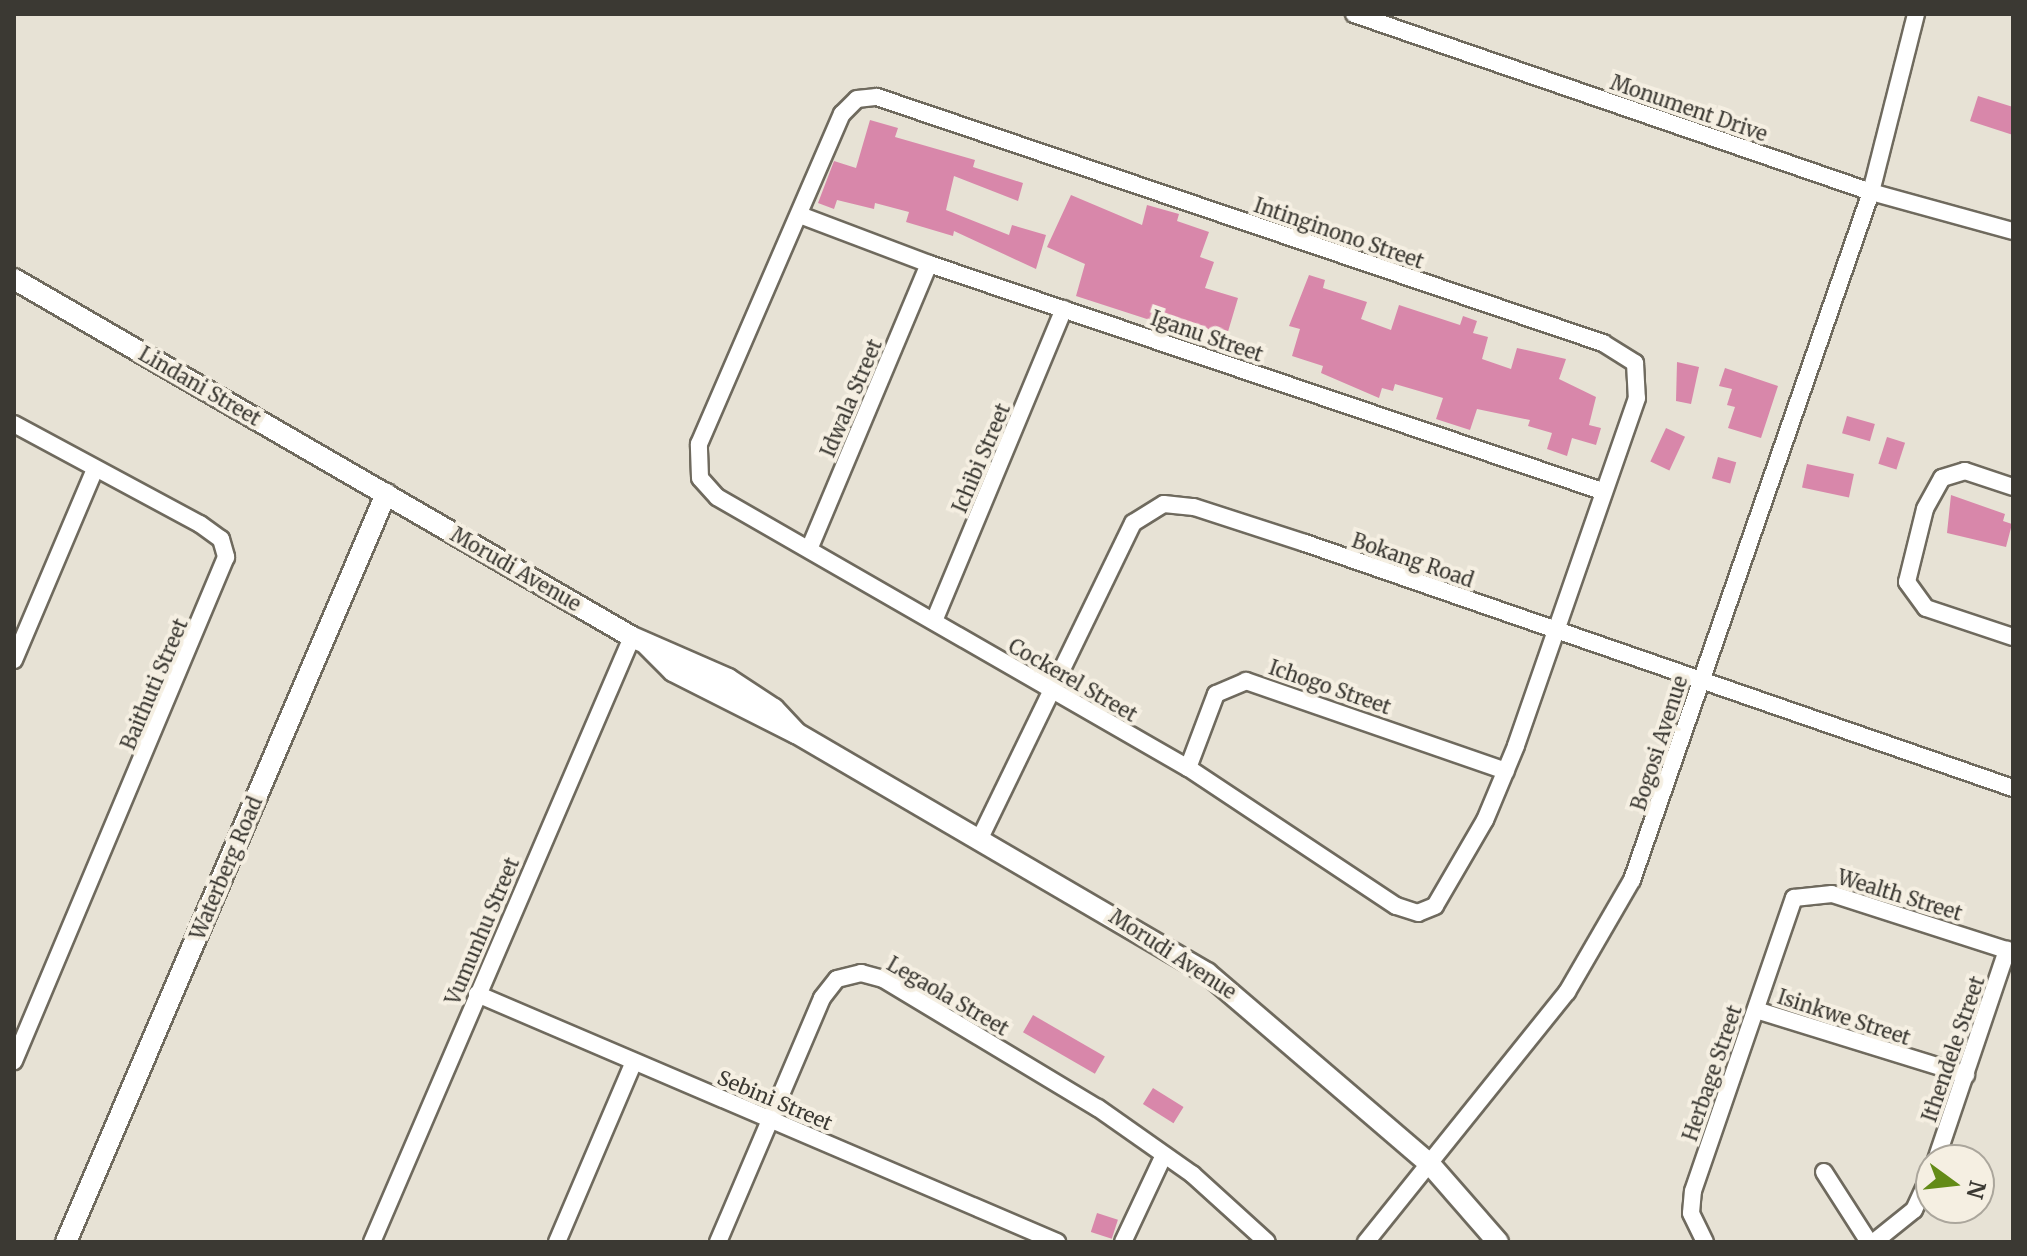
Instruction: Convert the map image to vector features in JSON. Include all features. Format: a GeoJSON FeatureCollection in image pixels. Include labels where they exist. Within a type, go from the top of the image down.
{"type":"FeatureCollection","features":[{"type":"Feature","properties":{"kind":"street","name":"Monument Drive"},"geometry":{"type":"LineString","coordinates":[[1354,14],[1871,192],[2013,231]]}},
{"type":"Feature","properties":{"kind":"street","name":"Bogosi Avenue"},"geometry":{"type":"LineString","coordinates":[[1366,1242],[1603,940],[1644,852],[1871,192],[1916,14]]}},
{"type":"Feature","properties":{"kind":"street","name":"Intinginono Street"},"geometry":{"type":"LineString","coordinates":[[700,478],[699,444],[842,114],[857,99],[877,97],[1603,343],[1628,355],[1640,385],[1506,771],[1444,897],[1427,911]]}},
{"type":"Feature","properties":{"kind":"street","name":"Iganu Street"},"geometry":{"type":"LineString","coordinates":[[800,215],[929,264],[1602,491]]}},
{"type":"Feature","properties":{"kind":"street","name":"Idwala Street"},"geometry":{"type":"LineString","coordinates":[[810,547],[929,264]]}},
{"type":"Feature","properties":{"kind":"street","name":"Lindani Street"},"geometry":{"type":"LineString","coordinates":[[14,279],[386,494]]}},
{"type":"Feature","properties":{"kind":"street","name":"Ichibi Street"},"geometry":{"type":"LineString","coordinates":[[934,621],[1064,309]]}},
{"type":"Feature","properties":{"kind":"street","name":"Baithuti Street"},"geometry":{"type":"LineString","coordinates":[[14,424],[212,531],[226,557],[14,1061]]}},
{"type":"Feature","properties":{"kind":"street"},"geometry":{"type":"LineString","coordinates":[[14,660],[95,469]]}},
{"type":"Feature","properties":{"kind":"street"},"geometry":{"type":"LineString","coordinates":[[2013,487],[1965,471],[1942,478],[1925,509],[1907,582],[1926,608],[2013,637]]}},
{"type":"Feature","properties":{"kind":"street","name":"Cockerel Street"},"geometry":{"type":"LineString","coordinates":[[700,478],[717,497],[810,547],[1054,695],[1188,768],[1396,906],[1427,911]]}},
{"type":"Feature","properties":{"kind":"street","name":"Morudi Avenue"},"geometry":{"type":"LineString","coordinates":[[386,494],[640,641],[680,653],[728,679],[774,709],[796,733],[1133,924],[1231,991],[1429,1163],[1498,1242]]}},
{"type":"Feature","properties":{"kind":"street","name":"Waterberg Road"},"geometry":{"type":"LineString","coordinates":[[66,1242],[386,494]]}},
{"type":"Feature","properties":{"kind":"street","name":"Bokang Road"},"geometry":{"type":"LineString","coordinates":[[980,838],[1054,695],[1133,523],[1164,504],[1194,507],[2013,788]]}},
{"type":"Feature","properties":{"kind":"street","name":"Vumunhu Street"},"geometry":{"type":"LineString","coordinates":[[372,1242],[477,994],[640,641]]}},
{"type":"Feature","properties":{"kind":"street","name":"Ichogo Street"},"geometry":{"type":"LineString","coordinates":[[1188,768],[1216,694],[1246,681],[1506,771]]}},
{"type":"Feature","properties":{"kind":"street","name":"Wealth Street"},"geometry":{"type":"LineString","coordinates":[[1784,915],[1794,898],[1823,892],[2010,951]]}},
{"type":"Feature","properties":{"kind":"street","name":"Herbage Street"},"geometry":{"type":"LineString","coordinates":[[1705,1242],[1691,1213],[1693,1191],[1756,1010],[1784,915]]}},
{"type":"Feature","properties":{"kind":"street","name":"Ithendele Street"},"geometry":{"type":"LineString","coordinates":[[1942,1144],[2010,951]]}},
{"type":"Feature","properties":{"kind":"street","name":"Legaola Street"},"geometry":{"type":"LineString","coordinates":[[718,1242],[829,987],[861,973],[923,1003],[1164,1155],[1267,1242]]}},
{"type":"Feature","properties":{"kind":"street","name":"Sebini Street"},"geometry":{"type":"LineString","coordinates":[[477,994],[633,1064],[771,1118],[1057,1242]]}},
{"type":"Feature","properties":{"kind":"street","name":"Isinkwe Street"},"geometry":{"type":"LineString","coordinates":[[1756,1010],[1966,1075]]}},
{"type":"Feature","properties":{"kind":"street"},"geometry":{"type":"LineString","coordinates":[[557,1242],[633,1064]]}},
{"type":"Feature","properties":{"kind":"street"},"geometry":{"type":"LineString","coordinates":[[1123,1242],[1164,1155]]}},
{"type":"Feature","properties":{"kind":"street"},"geometry":{"type":"LineString","coordinates":[[1824,1172],[1872,1242],[1915,1208]]}},
{"type":"Feature","properties":{"kind":"building"},"geometry":{"type":"Polygon","coordinates":[[[1978,96],[2013,107],[2013,135],[1970,121],[1978,96]]]}},
{"type":"Feature","properties":{"kind":"building"},"geometry":{"type":"Polygon","coordinates":[[[870,120],[898,128],[895,137],[975,160],[973,167],[1023,183],[1018,201],[954,176],[946,210],[1009,235],[1012,225],[1046,235],[1036,269],[954,231],[953,236],[906,222],[909,212],[875,203],[874,209],[837,200],[834,209],[818,203],[834,161],[856,168],[870,120]]]}},
{"type":"Feature","properties":{"kind":"building"},"geometry":{"type":"Polygon","coordinates":[[[1071,195],[1142,225],[1147,205],[1179,214],[1177,221],[1209,232],[1200,257],[1214,262],[1205,288],[1238,298],[1227,335],[1192,324],[1190,333],[1076,296],[1085,264],[1047,247],[1071,195]]]}},
{"type":"Feature","properties":{"kind":"building"},"geometry":{"type":"Polygon","coordinates":[[[1309,275],[1325,280],[1323,288],[1367,302],[1361,319],[1391,330],[1399,305],[1460,325],[1463,316],[1477,321],[1473,333],[1488,337],[1482,359],[1511,369],[1517,348],[1566,359],[1559,379],[1596,397],[1589,425],[1601,428],[1596,445],[1572,438],[1567,456],[1547,449],[1552,433],[1528,426],[1530,420],[1477,409],[1470,430],[1436,419],[1443,398],[1395,384],[1393,391],[1382,388],[1379,398],[1321,373],[1323,366],[1292,356],[1300,329],[1289,326],[1309,275]]]}},
{"type":"Feature","properties":{"kind":"building"},"geometry":{"type":"Polygon","coordinates":[[[1677,362],[1699,367],[1691,404],[1676,401],[1677,362]]]}},
{"type":"Feature","properties":{"kind":"building"},"geometry":{"type":"Polygon","coordinates":[[[1725,368],[1778,386],[1761,438],[1728,428],[1735,407],[1727,405],[1732,389],[1719,386],[1725,368]]]}},
{"type":"Feature","properties":{"kind":"building"},"geometry":{"type":"Polygon","coordinates":[[[1847,416],[1875,424],[1870,441],[1842,433],[1847,416]]]}},
{"type":"Feature","properties":{"kind":"building"},"geometry":{"type":"Polygon","coordinates":[[[1666,428],[1685,437],[1669,470],[1650,462],[1666,428]]]}},
{"type":"Feature","properties":{"kind":"building"},"geometry":{"type":"Polygon","coordinates":[[[1887,437],[1905,443],[1896,470],[1878,464],[1887,437]]]}},
{"type":"Feature","properties":{"kind":"building"},"geometry":{"type":"Polygon","coordinates":[[[1718,457],[1736,462],[1730,483],[1712,478],[1718,457]]]}},
{"type":"Feature","properties":{"kind":"building"},"geometry":{"type":"Polygon","coordinates":[[[1807,464],[1854,474],[1849,497],[1802,487],[1807,464]]]}},
{"type":"Feature","properties":{"kind":"building"},"geometry":{"type":"Polygon","coordinates":[[[1951,495],[2005,514],[2003,521],[2012,524],[2006,547],[1947,533],[1951,495]]]}},
{"type":"Feature","properties":{"kind":"building"},"geometry":{"type":"Polygon","coordinates":[[[1033,1015],[1105,1056],[1095,1074],[1023,1032],[1033,1015]]]}},
{"type":"Feature","properties":{"kind":"building"},"geometry":{"type":"Polygon","coordinates":[[[1153,1088],[1184,1107],[1173,1123],[1143,1104],[1153,1088]]]}},
{"type":"Feature","properties":{"kind":"building"},"geometry":{"type":"Polygon","coordinates":[[[1097,1213],[1118,1220],[1112,1239],[1091,1232],[1097,1213]]]}}]}
